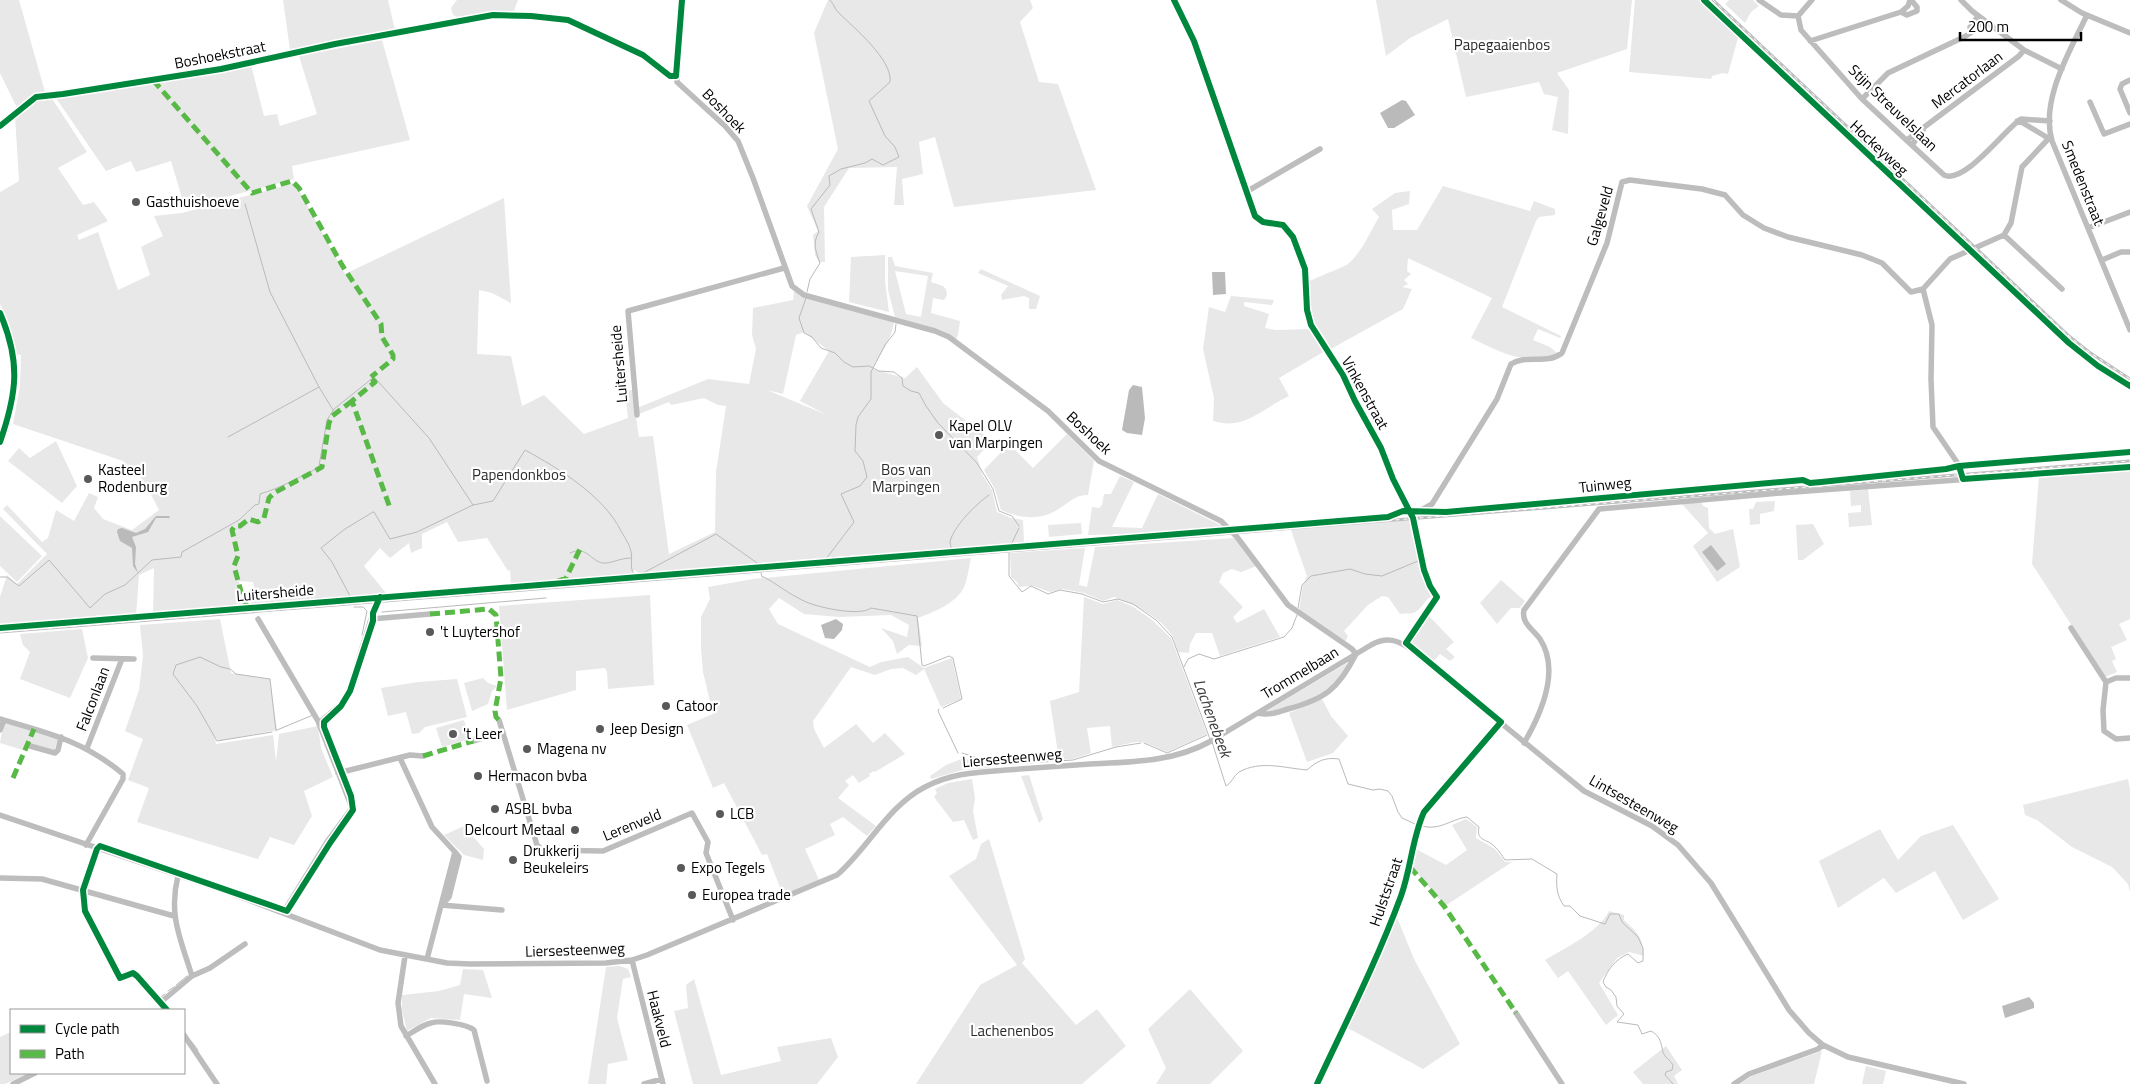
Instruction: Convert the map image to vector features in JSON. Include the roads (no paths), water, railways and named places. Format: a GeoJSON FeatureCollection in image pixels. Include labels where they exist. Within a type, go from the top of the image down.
{"type":"FeatureCollection","features":[{"type":"Feature","properties":{"kind":"street"},"geometry":{"type":"LineString","coordinates":[[676,76],[682,0]]}},
{"type":"Feature","properties":{"kind":"street","name":"Vinkenstraat"},"geometry":{"type":"LineString","coordinates":[[1174,0],[1194,41],[1255,216],[1258,219],[1283,225],[1293,237],[1305,269],[1307,310],[1311,325],[1343,375],[1381,448],[1392,478],[1410,511],[1424,570],[1436,597],[1404,645]]}},
{"type":"Feature","properties":{"kind":"street"},"geometry":{"type":"LineString","coordinates":[[1704,0],[1743,36]]}},
{"type":"Feature","properties":{"kind":"street"},"geometry":{"type":"LineString","coordinates":[[1759,0],[1781,15],[1798,16],[1812,0]]}},
{"type":"Feature","properties":{"kind":"street"},"geometry":{"type":"LineString","coordinates":[[1810,41],[1901,12],[1908,6],[1910,0],[1917,6],[1917,12],[1907,15],[1901,12]]}},
{"type":"Feature","properties":{"kind":"street"},"geometry":{"type":"LineString","coordinates":[[1961,0],[1964,5],[2024,50],[2062,69]]}},
{"type":"Feature","properties":{"kind":"street"},"geometry":{"type":"LineString","coordinates":[[2061,0],[2087,15],[2130,33]]}},
{"type":"Feature","properties":{"kind":"street","name":"Boshoekstraat"},"geometry":{"type":"LineString","coordinates":[[0,126],[36,97],[221,69],[335,44],[493,15],[531,16],[568,20],[643,55],[670,76],[676,76]]}},
{"type":"Feature","properties":{"kind":"street","name":"Smedenstraat"},"geometry":{"type":"LineString","coordinates":[[2087,15],[2054,90],[2049,137],[2130,330]]}},
{"type":"Feature","properties":{"kind":"street","name":"Stijn Streuvelslaan"},"geometry":{"type":"LineString","coordinates":[[1798,16],[1801,30],[1862,99],[1944,175],[1950,178],[1990,148],[2017,121]]}},
{"type":"Feature","properties":{"kind":"street"},"geometry":{"type":"LineString","coordinates":[[1971,31],[1970,27],[1978,16]]}},
{"type":"Feature","properties":{"kind":"street"},"geometry":{"type":"LineString","coordinates":[[1862,99],[1888,73],[1964,37],[1975,30],[1983,20]]}},
{"type":"Feature","properties":{"kind":"street","name":"Mercatorlaan"},"geometry":{"type":"LineString","coordinates":[[1910,143],[1923,130],[2019,56],[2024,50]]}},
{"type":"Feature","properties":{"kind":"street","name":"Hockeyweg"},"geometry":{"type":"LineString","coordinates":[[1772,64],[1970,250]]}},
{"type":"Feature","properties":{"kind":"street","name":"Boshoek"},"geometry":{"type":"LineString","coordinates":[[676,76],[677,82],[725,126],[738,141],[792,286],[804,295],[935,331],[949,337],[1048,411],[1099,462],[1204,513],[1226,526],[1288,605],[1352,649],[1356,654]]}},
{"type":"Feature","properties":{"kind":"street"},"geometry":{"type":"LineString","coordinates":[[2130,80],[2122,84],[2120,89],[2130,113]]}},
{"type":"Feature","properties":{"kind":"street"},"geometry":{"type":"LineString","coordinates":[[2090,102],[2104,134],[2130,124]]}},
{"type":"Feature","properties":{"kind":"street"},"geometry":{"type":"LineString","coordinates":[[2017,121],[2021,119],[2050,121]]}},
{"type":"Feature","properties":{"kind":"street"},"geometry":{"type":"LineString","coordinates":[[1963,479],[1961,468],[1933,427],[1930,379],[1932,326],[1923,289],[1946,262],[2004,234],[2011,223],[2022,167],[2049,137],[2017,121]]}},
{"type":"Feature","properties":{"kind":"street"},"geometry":{"type":"LineString","coordinates":[[1246,192],[1320,149]]}},
{"type":"Feature","properties":{"kind":"street","name":"Galgeveld"},"geometry":{"type":"LineString","coordinates":[[1420,511],[1432,504],[1497,399],[1511,364],[1523,360],[1550,359],[1562,353],[1607,242],[1622,182],[1630,180],[1702,189],[1725,195],[1743,215],[1764,228],[1788,237],[1862,255],[1886,266],[1911,292],[1923,289]]}},
{"type":"Feature","properties":{"kind":"street"},"geometry":{"type":"LineString","coordinates":[[2088,228],[2130,212]]}},
{"type":"Feature","properties":{"kind":"street"},"geometry":{"type":"LineString","coordinates":[[2004,234],[2062,289]]}},
{"type":"Feature","properties":{"kind":"street"},"geometry":{"type":"LineString","coordinates":[[2102,260],[2121,252],[2130,252]]}},
{"type":"Feature","properties":{"kind":"street","name":"Luitersheide"},"geometry":{"type":"LineString","coordinates":[[637,415],[628,310],[784,268]]}},
{"type":"Feature","properties":{"kind":"street"},"geometry":{"type":"LineString","coordinates":[[0,313],[10,340],[14,386],[12,407],[0,442]]}},
{"type":"Feature","properties":{"kind":"street","name":"Tuinweg"},"geometry":{"type":"LineString","coordinates":[[1524,743],[1546,692],[1550,668],[1542,642],[1524,621],[1524,610],[1599,509],[2130,467]]}},
{"type":"Feature","properties":{"kind":"street","name":"Tuinweg"},"geometry":{"type":"LineString","coordinates":[[1410,511],[1446,512],[1597,500],[1618,496],[1803,480]]}},
{"type":"Feature","properties":{"kind":"street","name":"Luitersheide"},"geometry":{"type":"LineString","coordinates":[[0,628],[551,583]]}},
{"type":"Feature","properties":{"kind":"street"},"geometry":{"type":"LineString","coordinates":[[319,723],[343,702],[350,688],[371,619],[380,597]]}},
{"type":"Feature","properties":{"kind":"street"},"geometry":{"type":"LineString","coordinates":[[371,619],[430,614]]}},
{"type":"Feature","properties":{"kind":"street"},"geometry":{"type":"LineString","coordinates":[[258,619],[319,723],[352,808],[327,842],[283,913]]}},
{"type":"Feature","properties":{"kind":"street"},"geometry":{"type":"LineString","coordinates":[[2071,628],[2106,682],[2103,710],[2104,731],[2116,739],[2130,738]]}},
{"type":"Feature","properties":{"kind":"street","name":"Lintsesteenweg"},"geometry":{"type":"LineString","coordinates":[[1356,654],[1385,639],[1397,641],[1404,645],[1584,791],[1652,826],[1678,845],[1711,883],[1790,1010],[1809,1033],[1823,1045],[1848,1057],[1964,1084]]}},
{"type":"Feature","properties":{"kind":"street"},"geometry":{"type":"LineString","coordinates":[[1258,713],[1266,715],[1305,704],[1323,695],[1335,687],[1344,676],[1356,654]]}},
{"type":"Feature","properties":{"kind":"street","name":"Trommelbaan"},"geometry":{"type":"LineString","coordinates":[[1258,713],[1356,654]]}},
{"type":"Feature","properties":{"kind":"street","name":"Falconlaan"},"geometry":{"type":"LineString","coordinates":[[93,658],[134,659]]}},
{"type":"Feature","properties":{"kind":"street","name":"Falconlaan"},"geometry":{"type":"LineString","coordinates":[[87,748],[122,659]]}},
{"type":"Feature","properties":{"kind":"street"},"geometry":{"type":"LineString","coordinates":[[2106,682],[2116,678],[2130,678]]}},
{"type":"Feature","properties":{"kind":"street","name":"Liersesteenweg"},"geometry":{"type":"LineString","coordinates":[[0,815],[225,891],[358,943],[405,956],[470,964],[498,965],[606,963],[632,960],[733,920],[837,875],[850,864],[902,802],[935,782],[973,772],[1128,762],[1180,755],[1195,750],[1258,713]]}},
{"type":"Feature","properties":{"kind":"street"},"geometry":{"type":"LineString","coordinates":[[0,730],[2,719],[61,737],[87,748],[124,775],[86,844]]}},
{"type":"Feature","properties":{"kind":"street","name":"Lerenveld"},"geometry":{"type":"LineString","coordinates":[[499,720],[537,845],[543,850],[603,851],[692,813],[708,842],[706,853],[733,920]]}},
{"type":"Feature","properties":{"kind":"street","name":"Hulststraat"},"geometry":{"type":"LineString","coordinates":[[1317,1084],[1373,964],[1400,897],[1424,812],[1500,723]]}},
{"type":"Feature","properties":{"kind":"street"},"geometry":{"type":"LineString","coordinates":[[473,741],[503,732]]}},
{"type":"Feature","properties":{"kind":"street"},"geometry":{"type":"LineString","coordinates":[[30,746],[55,753],[58,750],[61,737]]}},
{"type":"Feature","properties":{"kind":"street"},"geometry":{"type":"LineString","coordinates":[[338,773],[400,758],[423,756]]}},
{"type":"Feature","properties":{"kind":"street"},"geometry":{"type":"LineString","coordinates":[[400,758],[432,827],[455,852],[426,959]]}},
{"type":"Feature","properties":{"kind":"street"},"geometry":{"type":"LineString","coordinates":[[97,849],[83,890],[85,911],[120,978],[133,973],[163,1007],[192,976],[210,968],[245,944]]}},
{"type":"Feature","properties":{"kind":"street"},"geometry":{"type":"LineString","coordinates":[[178,876],[174,892],[174,916],[192,976]]}},
{"type":"Feature","properties":{"kind":"street"},"geometry":{"type":"LineString","coordinates":[[0,878],[42,879],[174,916]]}},
{"type":"Feature","properties":{"kind":"street"},"geometry":{"type":"LineString","coordinates":[[441,905],[502,910]]}},
{"type":"Feature","properties":{"kind":"street"},"geometry":{"type":"LineString","coordinates":[[405,956],[398,1003],[401,1026],[435,1084]]}},
{"type":"Feature","properties":{"kind":"street","name":"Haakveld"},"geometry":{"type":"LineString","coordinates":[[632,960],[662,1082]]}},
{"type":"Feature","properties":{"kind":"street"},"geometry":{"type":"LineString","coordinates":[[1516,1013],[1562,1084]]}},
{"type":"Feature","properties":{"kind":"street"},"geometry":{"type":"LineString","coordinates":[[406,1036],[428,1023],[434,1022],[469,1026],[474,1030],[487,1081]]}},
{"type":"Feature","properties":{"kind":"street"},"geometry":{"type":"LineString","coordinates":[[185,1036],[217,1084]]}},
{"type":"Feature","properties":{"kind":"street"},"geometry":{"type":"LineString","coordinates":[[1734,1084],[1749,1074],[1818,1049],[1823,1045]]}},
{"type":"Feature","properties":{"kind":"street"},"geometry":{"type":"LineString","coordinates":[[13,1084],[34,1074]]}},
{"type":"Feature","properties":{"kind":"street"},"geometry":{"type":"LineString","coordinates":[[644,1084],[662,1082]]}},
{"type":"Feature","properties":{"kind":"waterway","name":"Lachenebeek"},"geometry":{"type":"LineString","coordinates":[[807,292],[810,279],[820,263],[815,244],[819,232],[811,209],[830,185],[829,176],[841,169],[865,163],[872,159],[883,165],[899,157],[895,147],[885,136],[869,101],[890,82],[889,73],[879,54],[838,12],[830,0]]}},
{"type":"Feature","properties":{"kind":"waterway"},"geometry":{"type":"LineString","coordinates":[[245,204],[270,292],[319,387]]}},
{"type":"Feature","properties":{"kind":"waterway","name":"Lachenebeek"},"geometry":{"type":"LineString","coordinates":[[806,298],[799,318],[804,333],[812,337],[821,348],[835,353],[844,362],[853,367],[869,366],[879,371],[894,372],[902,378],[903,386],[919,393],[938,423],[977,463],[993,489],[999,511],[1012,516],[1019,526]]}},
{"type":"Feature","properties":{"kind":"waterway"},"geometry":{"type":"LineString","coordinates":[[826,559],[854,522],[841,494],[860,486],[867,477],[863,461],[855,451],[856,425],[858,417],[871,399],[871,372],[885,345],[895,332],[896,324]]}},
{"type":"Feature","properties":{"kind":"waterway"},"geometry":{"type":"LineString","coordinates":[[0,577],[7,577],[19,586],[49,560],[90,608],[105,594],[125,585],[152,560],[181,557],[182,552],[239,520],[255,505],[259,504],[260,494],[282,486],[316,469],[319,466],[327,420],[334,409],[374,377],[429,438],[473,505]]}},
{"type":"Feature","properties":{"kind":"waterway"},"geometry":{"type":"LineString","coordinates":[[228,437],[319,387],[333,410]]}},
{"type":"Feature","properties":{"kind":"waterway"},"geometry":{"type":"LineString","coordinates":[[350,596],[332,562],[321,548],[345,529],[373,512],[390,539],[417,532],[473,505],[493,501],[525,450],[552,465],[579,484],[603,506],[613,518],[628,544],[634,574],[645,572],[716,534],[760,565]]}},
{"type":"Feature","properties":{"kind":"waterway"},"geometry":{"type":"LineString","coordinates":[[952,551],[950,542],[960,523],[989,495]]}},
{"type":"Feature","properties":{"kind":"waterway","name":"Lachenebeek"},"geometry":{"type":"LineString","coordinates":[[1011,545],[1019,528]]}},
{"type":"Feature","properties":{"kind":"waterway"},"geometry":{"type":"LineString","coordinates":[[1298,608],[1302,585],[1311,576],[1350,569],[1365,574],[1382,576],[1418,561],[1413,533]]}},
{"type":"Feature","properties":{"kind":"waterway"},"geometry":{"type":"LineString","coordinates":[[570,553],[576,551],[584,552],[603,563],[631,558]]}},
{"type":"Feature","properties":{"kind":"waterway","name":"Lachenebeek"},"geometry":{"type":"LineString","coordinates":[[1009,553],[1009,576],[1022,592],[1031,586],[1048,594],[1060,590],[1082,594],[1103,602],[1118,599],[1133,604],[1156,620],[1172,637],[1210,739]]}},
{"type":"Feature","properties":{"kind":"waterway"},"geometry":{"type":"LineString","coordinates":[[761,573],[762,577],[808,603],[837,610],[857,612],[871,608],[917,616],[922,665],[924,666],[949,656],[953,658],[962,699],[943,708]]}},
{"type":"Feature","properties":{"kind":"waterway"},"geometry":{"type":"LineString","coordinates":[[382,612],[546,598]]}},
{"type":"Feature","properties":{"kind":"waterway"},"geometry":{"type":"LineString","coordinates":[[354,607],[363,607],[367,611],[362,635]]}},
{"type":"Feature","properties":{"kind":"waterway"},"geometry":{"type":"LineString","coordinates":[[1184,667],[1188,659],[1199,654],[1214,659],[1284,637],[1292,628],[1297,615]]}},
{"type":"Feature","properties":{"kind":"waterway"},"geometry":{"type":"LineString","coordinates":[[272,732],[217,741],[197,706],[173,674],[176,665],[200,657],[230,669],[236,674],[270,679],[276,731]]}},
{"type":"Feature","properties":{"kind":"waterway"},"geometry":{"type":"LineString","coordinates":[[939,709],[938,711],[958,753]]}},
{"type":"Feature","properties":{"kind":"waterway"},"geometry":{"type":"LineString","coordinates":[[277,730],[313,715]]}},
{"type":"Feature","properties":{"kind":"waterway"},"geometry":{"type":"LineString","coordinates":[[1144,743],[1167,753],[1207,735]]}},
{"type":"Feature","properties":{"kind":"waterway","name":"Lachenebeek"},"geometry":{"type":"LineString","coordinates":[[1212,742],[1226,786],[1235,775],[1247,768],[1273,766],[1307,770],[1322,760],[1339,759],[1348,784],[1373,790],[1388,791],[1402,818],[1415,824]]}},
{"type":"Feature","properties":{"kind":"waterway"},"geometry":{"type":"LineString","coordinates":[[962,753],[1000,765],[1073,760],[1116,747],[1141,743]]}},
{"type":"Feature","properties":{"kind":"waterway","name":"Lachenebeek"},"geometry":{"type":"LineString","coordinates":[[1422,826],[1440,826],[1467,817],[1479,827],[1478,832],[1481,838],[1492,844],[1505,860],[1532,859],[1557,874],[1558,891],[1564,906],[1570,906],[1580,916],[1605,924],[1610,914],[1619,914],[1622,922],[1638,937],[1643,948],[1643,961],[1638,963],[1628,954],[1624,956],[1612,965],[1603,982],[1616,997],[1617,1006],[1624,1014],[1617,1022],[1638,1025],[1642,1034],[1651,1031],[1658,1037],[1663,1053],[1673,1065],[1672,1070],[1666,1072],[1665,1075],[1673,1084]]}},
{"type":"Feature","properties":{"kind":"waterway"},"geometry":{"type":"LineString","coordinates":[[176,985],[187,976]]}},
{"type":"Feature","properties":{"kind":"waterway"},"geometry":{"type":"LineString","coordinates":[[168,991],[174,987]]}},
{"type":"Feature","properties":{"kind":"waterway"},"geometry":{"type":"LineString","coordinates":[[161,997],[165,994]]}},
{"type":"Feature","properties":{"kind":"waterway"},"geometry":{"type":"LineString","coordinates":[[191,1041],[198,1050]]}},
{"type":"Feature","properties":{"kind":"railway"},"geometry":{"type":"LineString","coordinates":[[1713,0],[2069,336],[2089,352],[2130,379]]}},
{"type":"Feature","properties":{"kind":"railway"},"geometry":{"type":"LineString","coordinates":[[0,632],[2130,461]]}},
{"type":"Feature","properties":{"kind":"place","name":"Gasthuishoeve"},"geometry":{"type":"Point","coordinates":[136,202]}},
{"type":"Feature","properties":{"kind":"place","name":"Kapel OLV van Marpingen"},"geometry":{"type":"Point","coordinates":[939,435]}},
{"type":"Feature","properties":{"kind":"place","name":"Kasteel Rodenburg"},"geometry":{"type":"Point","coordinates":[88,479]}},
{"type":"Feature","properties":{"kind":"place","name":"'t Luytershof"},"geometry":{"type":"Point","coordinates":[430,632]}},
{"type":"Feature","properties":{"kind":"place","name":"Catoor"},"geometry":{"type":"Point","coordinates":[666,706]}},
{"type":"Feature","properties":{"kind":"place","name":"Jeep Design"},"geometry":{"type":"Point","coordinates":[600,729]}},
{"type":"Feature","properties":{"kind":"place","name":"'t Leer"},"geometry":{"type":"Point","coordinates":[453,734]}},
{"type":"Feature","properties":{"kind":"place","name":"Magena nv"},"geometry":{"type":"Point","coordinates":[527,749]}},
{"type":"Feature","properties":{"kind":"place","name":"Hermacon bvba"},"geometry":{"type":"Point","coordinates":[478,776]}},
{"type":"Feature","properties":{"kind":"place","name":"ASBL bvba"},"geometry":{"type":"Point","coordinates":[495,809]}},
{"type":"Feature","properties":{"kind":"place","name":"LCB"},"geometry":{"type":"Point","coordinates":[720,814]}},
{"type":"Feature","properties":{"kind":"place","name":"Delcourt Metaal"},"geometry":{"type":"Point","coordinates":[575,830]}},
{"type":"Feature","properties":{"kind":"place","name":"Drukkerij Beukeleirs"},"geometry":{"type":"Point","coordinates":[513,860]}},
{"type":"Feature","properties":{"kind":"place","name":"Expo Tegels"},"geometry":{"type":"Point","coordinates":[681,868]}},
{"type":"Feature","properties":{"kind":"place","name":"Europea trade"},"geometry":{"type":"Point","coordinates":[692,895]}},
{"type":"Feature","properties":{"kind":"park label","name":"Papegaaienbos"},"geometry":{"type":"Point","coordinates":[1502,45]}},
{"type":"Feature","properties":{"kind":"park label","name":"Papendonkbos"},"geometry":{"type":"Point","coordinates":[519,475]}},
{"type":"Feature","properties":{"kind":"park label","name":"Bos van Marpingen"},"geometry":{"type":"Point","coordinates":[906,478]}},
{"type":"Feature","properties":{"kind":"park label","name":"Lachenenbos"},"geometry":{"type":"Point","coordinates":[1012,1031]}}]}
